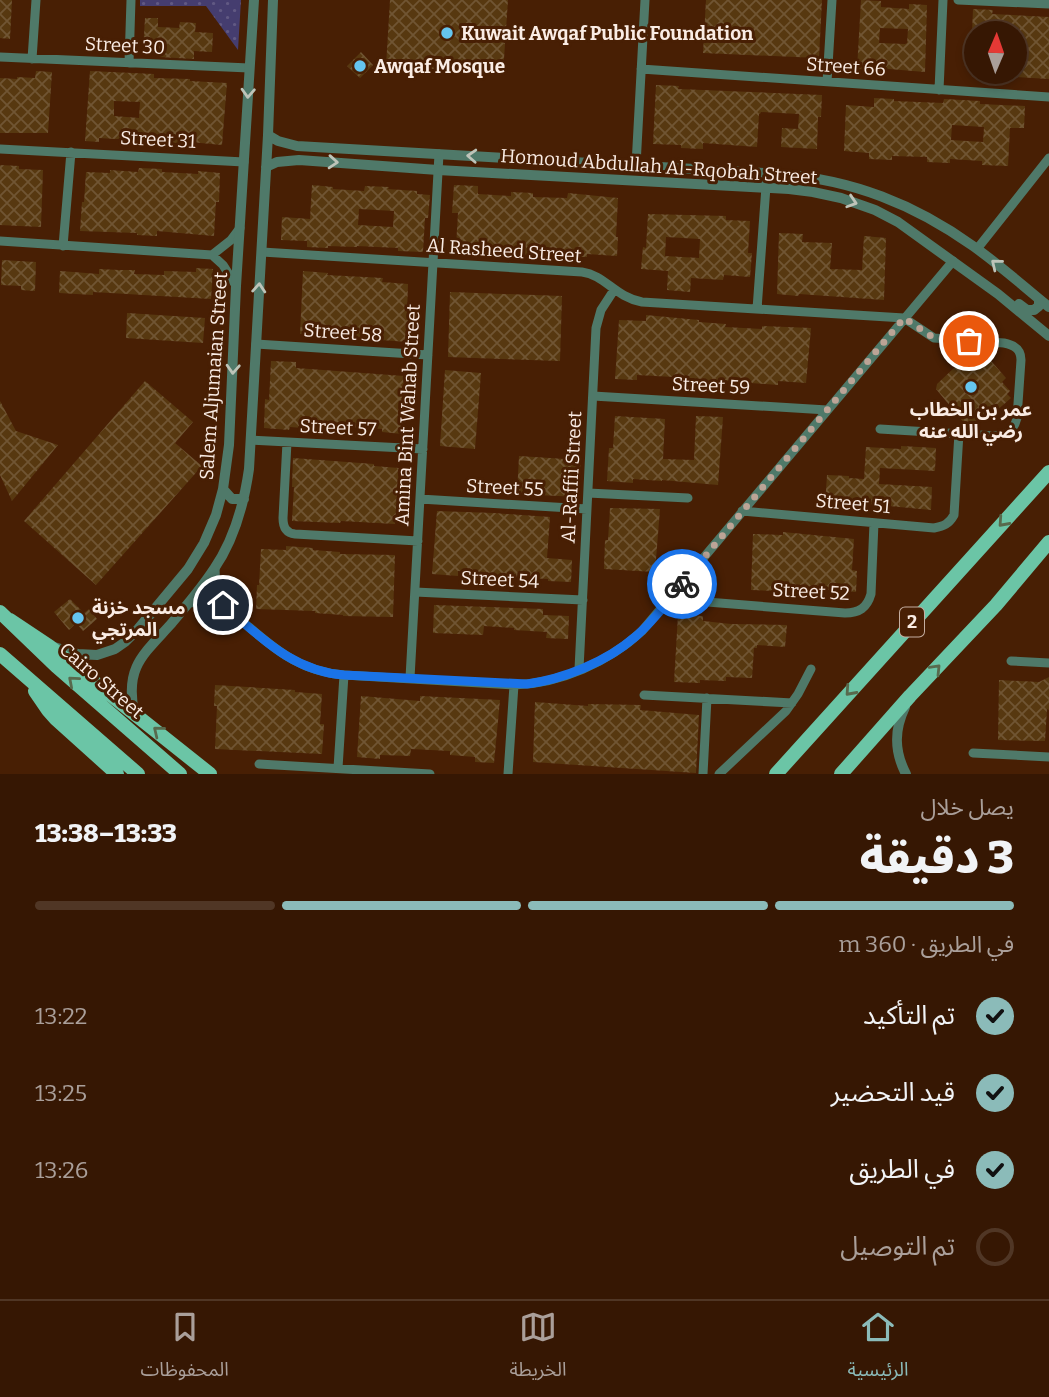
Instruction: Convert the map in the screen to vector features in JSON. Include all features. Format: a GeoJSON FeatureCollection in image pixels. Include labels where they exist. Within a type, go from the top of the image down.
{"type":"FeatureCollection","features":[{"type":"Feature","properties":{"kind":"main road","name":"2"},"geometry":{"type":"LineString","coordinates":[[776,774],[1049,472]]}},
{"type":"Feature","properties":{"kind":"main road"},"geometry":{"type":"LineString","coordinates":[[841,774],[996,605],[1049,542]]}},
{"type":"Feature","properties":{"kind":"main road"},"geometry":{"type":"LineString","coordinates":[[5,616],[49,646],[211,774]]}},
{"type":"Feature","properties":{"kind":"main road","name":"Cairo Street"},"geometry":{"type":"LineString","coordinates":[[5,616],[56,666],[180,774]]}},
{"type":"Feature","properties":{"kind":"main road"},"geometry":{"type":"LineString","coordinates":[[0,654],[138,774]]}},
{"type":"Feature","properties":{"kind":"main road"},"geometry":{"type":"LineString","coordinates":[[30,680],[41,701],[56,719],[117,774]]}},
{"type":"Feature","properties":{"kind":"street"},"geometry":{"type":"LineString","coordinates":[[32,59],[36,0]]}},
{"type":"Feature","properties":{"kind":"street"},"geometry":{"type":"LineString","coordinates":[[128,63],[131,0]]}},
{"type":"Feature","properties":{"kind":"street","name":"Salem Aljumaian Street"},"geometry":{"type":"LineString","coordinates":[[49,646],[88,655],[107,653],[125,642],[193,561],[216,515],[223,489],[229,445],[254,0]]}},
{"type":"Feature","properties":{"kind":"street","name":"Salem Aljumaian Street"},"geometry":{"type":"LineString","coordinates":[[134,712],[131,693],[136,668],[144,653],[215,569],[227,548],[244,499],[251,440],[273,0]]}},
{"type":"Feature","properties":{"kind":"street"},"geometry":{"type":"LineString","coordinates":[[636,165],[645,0]]}},
{"type":"Feature","properties":{"kind":"street"},"geometry":{"type":"LineString","coordinates":[[827,82],[832,0]]}},
{"type":"Feature","properties":{"kind":"street"},"geometry":{"type":"LineString","coordinates":[[939,90],[943,0]]}},
{"type":"Feature","properties":{"kind":"street"},"geometry":{"type":"LineString","coordinates":[[958,0],[1042,3]]}},
{"type":"Feature","properties":{"kind":"street"},"geometry":{"type":"LineString","coordinates":[[252,24],[260,17],[268,19],[272,26]]}},
{"type":"Feature","properties":{"kind":"street","name":"Street 30"},"geometry":{"type":"LineString","coordinates":[[0,57],[249,68]]}},
{"type":"Feature","properties":{"kind":"street","name":"Street 66"},"geometry":{"type":"LineString","coordinates":[[641,69],[1049,97]]}},
{"type":"Feature","properties":{"kind":"street","name":"Homoud Abdullah Al-Rqobah Street"},"geometry":{"type":"LineString","coordinates":[[268,135],[297,146],[766,173],[844,184],[914,210],[946,228],[977,249],[1049,307]]}},
{"type":"Feature","properties":{"kind":"street","name":"Street 31"},"geometry":{"type":"LineString","coordinates":[[0,149],[244,162]]}},
{"type":"Feature","properties":{"kind":"street"},"geometry":{"type":"LineString","coordinates":[[63,246],[71,152]]}},
{"type":"Feature","properties":{"kind":"street","name":"Amina Bint Wahab Street"},"geometry":{"type":"LineString","coordinates":[[410,678],[439,154]]}},
{"type":"Feature","properties":{"kind":"street"},"geometry":{"type":"LineString","coordinates":[[977,249],[1049,159]]}},
{"type":"Feature","properties":{"kind":"street","name":"Homoud Abdullah Al-Rqobah Street"},"geometry":{"type":"LineString","coordinates":[[266,167],[277,162],[299,160],[766,187],[841,198],[883,214],[904,226],[998,294],[1049,336]]}},
{"type":"Feature","properties":{"kind":"street"},"geometry":{"type":"LineString","coordinates":[[757,309],[766,173]]}},
{"type":"Feature","properties":{"kind":"street"},"geometry":{"type":"LineString","coordinates":[[904,226],[907,214],[914,210]]}},
{"type":"Feature","properties":{"kind":"street"},"geometry":{"type":"LineString","coordinates":[[212,255],[231,240],[240,228]]}},
{"type":"Feature","properties":{"kind":"street"},"geometry":{"type":"LineString","coordinates":[[0,241],[212,255],[228,271],[236,286]]}},
{"type":"Feature","properties":{"kind":"street","name":"Al Rasheed Street"},"geometry":{"type":"LineString","coordinates":[[261,252],[582,272],[598,277],[625,297],[642,302],[904,318]]}},
{"type":"Feature","properties":{"kind":"street"},"geometry":{"type":"LineString","coordinates":[[189,603],[206,601],[223,605],[289,659],[318,670],[344,675],[514,685],[548,681],[579,669],[614,653],[642,631],[953,261]]}},
{"type":"Feature","properties":{"kind":"street","name":"Al-Raffii Street"},"geometry":{"type":"LineString","coordinates":[[579,669],[598,318],[614,290]]}},
{"type":"Feature","properties":{"kind":"street"},"geometry":{"type":"LineString","coordinates":[[998,294],[1031,311],[1039,306],[1040,299]]}},
{"type":"Feature","properties":{"kind":"street"},"geometry":{"type":"LineString","coordinates":[[880,429],[1001,435],[1012,430],[1017,418],[1020,352],[1012,345],[1001,342],[934,338],[904,318]]}},
{"type":"Feature","properties":{"kind":"street"},"geometry":{"type":"LineString","coordinates":[[235,324],[244,331],[251,330],[257,324]]}},
{"type":"Feature","properties":{"kind":"street","name":"Street 58"},"geometry":{"type":"LineString","coordinates":[[256,344],[428,355]]}},
{"type":"Feature","properties":{"kind":"street","name":"Street 59"},"geometry":{"type":"LineString","coordinates":[[593,396],[827,410]]}},
{"type":"Feature","properties":{"kind":"street","name":"Street 51"},"geometry":{"type":"LineString","coordinates":[[742,512],[934,528],[944,526],[954,514],[959,433]]}},
{"type":"Feature","properties":{"kind":"street","name":"Street 57"},"geometry":{"type":"LineString","coordinates":[[251,440],[423,449]]}},
{"type":"Feature","properties":{"kind":"street"},"geometry":{"type":"LineString","coordinates":[[287,442],[283,518],[287,531],[295,534],[418,541]]}},
{"type":"Feature","properties":{"kind":"street"},"geometry":{"type":"LineString","coordinates":[[223,489],[232,499],[244,499]]}},
{"type":"Feature","properties":{"kind":"street"},"geometry":{"type":"LineString","coordinates":[[588,493],[688,498]]}},
{"type":"Feature","properties":{"kind":"street","name":"Street 55"},"geometry":{"type":"LineString","coordinates":[[420,499],[587,509]]}},
{"type":"Feature","properties":{"kind":"street"},"geometry":{"type":"LineString","coordinates":[[216,515],[227,517],[236,525]]}},
{"type":"Feature","properties":{"kind":"street","name":"Street 52"},"geometry":{"type":"LineString","coordinates":[[669,599],[845,613],[858,611],[866,604],[871,594],[874,523]]}},
{"type":"Feature","properties":{"kind":"street"},"geometry":{"type":"LineString","coordinates":[[215,569],[223,605]]}},
{"type":"Feature","properties":{"kind":"street","name":"Street 54"},"geometry":{"type":"LineString","coordinates":[[415,592],[583,600]]}},
{"type":"Feature","properties":{"kind":"street"},"geometry":{"type":"LineString","coordinates":[[144,622],[149,633],[161,634]]}},
{"type":"Feature","properties":{"kind":"street"},"geometry":{"type":"LineString","coordinates":[[1011,661],[1049,663]]}},
{"type":"Feature","properties":{"kind":"street"},"geometry":{"type":"LineString","coordinates":[[719,774],[779,718],[792,703],[811,669]]}},
{"type":"Feature","properties":{"kind":"street"},"geometry":{"type":"LineString","coordinates":[[338,768],[344,675]]}},
{"type":"Feature","properties":{"kind":"street"},"geometry":{"type":"LineString","coordinates":[[508,774],[514,685]]}},
{"type":"Feature","properties":{"kind":"street"},"geometry":{"type":"LineString","coordinates":[[644,695],[792,703]]}},
{"type":"Feature","properties":{"kind":"street"},"geometry":{"type":"LineString","coordinates":[[906,774],[899,760],[896,734],[898,721],[910,696]]}},
{"type":"Feature","properties":{"kind":"street"},"geometry":{"type":"LineString","coordinates":[[703,774],[707,698]]}},
{"type":"Feature","properties":{"kind":"street"},"geometry":{"type":"LineString","coordinates":[[973,753],[1049,757]]}},
{"type":"Feature","properties":{"kind":"street"},"geometry":{"type":"LineString","coordinates":[[259,764],[430,774]]}},
{"type":"Feature","properties":{"kind":"shaded area"},"geometry":{"type":"Polygon","coordinates":[[[140,0],[241,0],[238,50],[206,6],[140,6],[140,0]]]}},
{"type":"Feature","properties":{"kind":"building"},"geometry":{"type":"Polygon","coordinates":[[[0,0],[12,0],[10,39],[0,38],[0,0]]]}},
{"type":"Feature","properties":{"kind":"building","name":"Kuwait Awqaf Public Foundation"},"geometry":{"type":"Polygon","coordinates":[[[390,0],[508,0],[503,73],[386,66],[390,0]]]}},
{"type":"Feature","properties":{"kind":"building"},"geometry":{"type":"Polygon","coordinates":[[[706,0],[822,0],[819,58],[703,53],[706,0]]]}},
{"type":"Feature","properties":{"kind":"building"},"geometry":{"type":"Polygon","coordinates":[[[861,0],[881,1],[881,7],[909,9],[909,4],[927,5],[925,72],[857,69],[861,0]],[[880,28],[879,43],[905,44],[908,29],[880,28]]]}},
{"type":"Feature","properties":{"kind":"building"},"geometry":{"type":"Polygon","coordinates":[[[973,9],[993,10],[992,14],[1049,17],[1049,79],[1027,78],[1027,21],[972,21],[973,9]]]}},
{"type":"Feature","properties":{"kind":"building"},"geometry":{"type":"Polygon","coordinates":[[[145,18],[158,18],[158,27],[179,28],[180,22],[196,23],[195,32],[213,33],[212,52],[194,51],[194,59],[159,57],[160,52],[143,51],[145,18]]]}},
{"type":"Feature","properties":{"kind":"building","name":"Awqaf Mosque"},"geometry":{"type":"Polygon","coordinates":[[[361,52],[373,65],[360,78],[347,66],[361,52]]]}},
{"type":"Feature","properties":{"kind":"building"},"geometry":{"type":"Polygon","coordinates":[[[36,71],[52,72],[48,133],[0,133],[0,78],[35,78],[36,71]]]}},
{"type":"Feature","properties":{"kind":"building"},"geometry":{"type":"Polygon","coordinates":[[[90,71],[154,74],[154,78],[227,83],[222,145],[190,142],[171,143],[170,146],[134,142],[134,139],[99,138],[99,142],[85,141],[90,71]],[[114,101],[114,116],[139,118],[140,102],[114,101]]]}},
{"type":"Feature","properties":{"kind":"building"},"geometry":{"type":"Polygon","coordinates":[[[656,85],[679,86],[678,89],[822,95],[817,149],[781,147],[782,128],[798,129],[799,114],[761,112],[757,147],[703,143],[703,149],[653,144],[656,85]]]}},
{"type":"Feature","properties":{"kind":"building"},"geometry":{"type":"Polygon","coordinates":[[[874,98],[943,103],[944,99],[1025,106],[1024,128],[1010,128],[1008,166],[982,165],[982,161],[950,159],[950,163],[927,162],[927,157],[892,156],[892,160],[869,159],[869,153],[844,151],[846,105],[874,107],[874,98]],[[952,125],[951,140],[983,142],[984,127],[952,125]]]}},
{"type":"Feature","properties":{"kind":"building"},"geometry":{"type":"Polygon","coordinates":[[[0,165],[43,170],[41,227],[0,225],[0,165]]]}},
{"type":"Feature","properties":{"kind":"building"},"geometry":{"type":"Polygon","coordinates":[[[139,168],[162,169],[162,172],[220,173],[214,236],[157,231],[157,236],[80,231],[86,172],[138,172],[139,168]]]}},
{"type":"Feature","properties":{"kind":"building"},"geometry":{"type":"Polygon","coordinates":[[[312,185],[364,191],[365,186],[389,187],[388,189],[417,191],[417,194],[430,195],[428,218],[425,218],[423,252],[357,246],[307,247],[307,241],[281,240],[282,217],[310,219],[312,185]],[[359,209],[358,225],[393,227],[394,211],[359,209]]]}},
{"type":"Feature","properties":{"kind":"building"},"geometry":{"type":"Polygon","coordinates":[[[454,185],[478,186],[478,194],[511,196],[511,192],[533,193],[533,197],[567,198],[568,193],[618,198],[617,256],[510,254],[456,246],[458,213],[452,213],[454,185]]]}},
{"type":"Feature","properties":{"kind":"building"},"geometry":{"type":"Polygon","coordinates":[[[648,214],[726,216],[726,220],[750,221],[750,277],[724,275],[723,280],[691,278],[690,292],[667,290],[668,271],[641,269],[643,247],[646,248],[648,214]],[[666,237],[665,256],[699,258],[700,239],[666,237]]]}},
{"type":"Feature","properties":{"kind":"building"},"geometry":{"type":"Polygon","coordinates":[[[779,233],[803,234],[802,242],[832,243],[830,269],[862,270],[864,236],[886,238],[884,300],[777,294],[779,233]]]}},
{"type":"Feature","properties":{"kind":"building"},"geometry":{"type":"Polygon","coordinates":[[[2,260],[36,262],[35,291],[21,290],[21,286],[1,285],[2,260]]]}},
{"type":"Feature","properties":{"kind":"building"},"geometry":{"type":"Polygon","coordinates":[[[196,268],[213,269],[211,299],[93,292],[93,295],[59,293],[60,271],[99,274],[99,269],[135,270],[134,274],[164,275],[164,271],[196,272],[196,268]]]}},
{"type":"Feature","properties":{"kind":"building"},"geometry":{"type":"Polygon","coordinates":[[[303,271],[383,278],[382,282],[408,284],[408,342],[300,334],[303,271]]]}},
{"type":"Feature","properties":{"kind":"building"},"geometry":{"type":"Polygon","coordinates":[[[450,292],[562,296],[560,361],[448,357],[450,292]]]}},
{"type":"Feature","properties":{"kind":"building"},"geometry":{"type":"Polygon","coordinates":[[[127,313],[205,318],[203,343],[126,338],[127,313]]]}},
{"type":"Feature","properties":{"kind":"building"},"geometry":{"type":"Polygon","coordinates":[[[646,315],[726,324],[725,327],[811,328],[806,383],[778,381],[778,385],[724,381],[724,385],[673,380],[673,377],[637,375],[637,380],[615,379],[619,320],[646,321],[646,315]]]}},
{"type":"Feature","properties":{"kind":"building","name":"عمر بن الخطاب رضي الله عنه"},"geometry":{"type":"Polygon","coordinates":[[[973,350],[980,358],[985,354],[1006,378],[1002,382],[1010,391],[1007,394],[1011,398],[995,412],[991,407],[974,424],[965,424],[936,389],[937,384],[973,350]]]}},
{"type":"Feature","properties":{"kind":"building"},"geometry":{"type":"Polygon","coordinates":[[[271,361],[296,362],[296,368],[404,376],[402,434],[382,432],[382,429],[348,427],[290,427],[289,430],[264,428],[271,361]]]}},
{"type":"Feature","properties":{"kind":"building"},"geometry":{"type":"Polygon","coordinates":[[[445,370],[481,373],[475,449],[440,446],[445,370]]]}},
{"type":"Feature","properties":{"kind":"building"},"geometry":{"type":"Polygon","coordinates":[[[145,381],[193,422],[175,443],[202,466],[96,585],[24,521],[145,381]]]}},
{"type":"Feature","properties":{"kind":"building"},"geometry":{"type":"Polygon","coordinates":[[[0,401],[16,431],[58,445],[12,501],[0,475],[0,401]]]}},
{"type":"Feature","properties":{"kind":"building"},"geometry":{"type":"Polygon","coordinates":[[[615,416],[665,419],[663,459],[694,460],[696,416],[723,417],[718,485],[662,480],[633,479],[633,483],[607,481],[615,416]]]}},
{"type":"Feature","properties":{"kind":"building"},"geometry":{"type":"Polygon","coordinates":[[[901,446],[936,448],[935,471],[880,468],[879,484],[932,487],[931,510],[847,502],[847,506],[825,505],[827,475],[864,479],[866,447],[901,449],[901,446]]]}},
{"type":"Feature","properties":{"kind":"building"},"geometry":{"type":"Polygon","coordinates":[[[519,456],[581,460],[579,497],[517,494],[519,456]]]}},
{"type":"Feature","properties":{"kind":"building"},"geometry":{"type":"Polygon","coordinates":[[[293,458],[399,468],[395,524],[292,521],[293,458]]]}},
{"type":"Feature","properties":{"kind":"building"},"geometry":{"type":"Polygon","coordinates":[[[610,508],[660,509],[655,572],[604,569],[610,508]]]}},
{"type":"Feature","properties":{"kind":"building"},"geometry":{"type":"Polygon","coordinates":[[[437,511],[550,517],[547,558],[572,560],[571,582],[458,571],[458,576],[432,574],[437,511]]]}},
{"type":"Feature","properties":{"kind":"building"},"geometry":{"type":"Polygon","coordinates":[[[783,532],[854,539],[852,570],[857,571],[856,592],[800,588],[800,592],[751,590],[753,534],[783,535],[783,532]]]}},
{"type":"Feature","properties":{"kind":"building"},"geometry":{"type":"Polygon","coordinates":[[[286,546],[340,554],[395,555],[393,617],[256,609],[261,549],[286,550],[286,546]]]}},
{"type":"Feature","properties":{"kind":"building","name":"مسجد خزنة المرتجي"},"geometry":{"type":"Polygon","coordinates":[[[70,599],[84,613],[89,609],[97,619],[83,631],[76,623],[69,630],[54,612],[70,599]]]}},
{"type":"Feature","properties":{"kind":"building"},"geometry":{"type":"Polygon","coordinates":[[[434,605],[543,609],[543,615],[569,616],[568,639],[546,638],[547,632],[484,626],[483,635],[433,633],[434,605]]]}},
{"type":"Feature","properties":{"kind":"building"},"geometry":{"type":"Polygon","coordinates":[[[678,615],[703,616],[703,621],[731,624],[787,625],[785,647],[757,645],[757,648],[754,648],[752,678],[726,677],[726,681],[700,680],[700,683],[674,682],[678,615]]]}},
{"type":"Feature","properties":{"kind":"building"},"geometry":{"type":"Polygon","coordinates":[[[1049,677],[1045,741],[998,740],[999,680],[1039,682],[1049,677]]]}},
{"type":"Feature","properties":{"kind":"building"},"geometry":{"type":"Polygon","coordinates":[[[215,685],[322,694],[322,754],[215,749],[215,685]]]}},
{"type":"Feature","properties":{"kind":"building"},"geometry":{"type":"Polygon","coordinates":[[[361,696],[420,701],[420,696],[500,700],[494,763],[475,762],[475,757],[450,755],[450,751],[411,749],[410,756],[380,755],[380,759],[357,757],[361,696]]]}},
{"type":"Feature","properties":{"kind":"building"},"geometry":{"type":"Polygon","coordinates":[[[535,702],[588,706],[641,705],[640,710],[699,715],[696,773],[533,762],[535,702]]]}},
{"type":"Feature","properties":{"kind":"way so far"},"geometry":{"type":"LineString","coordinates":[[682,584],[904,318],[930,337],[969,341]]}},
{"type":"Feature","properties":{"kind":"place","name":"Kuwait Awqaf Public Foundation"},"geometry":{"type":"Point","coordinates":[447,33]}},
{"type":"Feature","properties":{"kind":"place","name":"Awqaf Mosque"},"geometry":{"type":"Point","coordinates":[360,66]}},
{"type":"Feature","properties":{"kind":"place","name":"عمر بن الخطاب رضي الله عنه"},"geometry":{"type":"Point","coordinates":[971,387]}},
{"type":"Feature","properties":{"kind":"place","name":"مسجد خزنة المرتجي"},"geometry":{"type":"Point","coordinates":[78,618]}},
{"type":"Feature","properties":{"kind":"route"},"geometry":{"type":"LineString","coordinates":[[223,605],[289,659],[318,670],[344,675],[514,685],[548,681],[614,653],[642,631],[682,584]]}}]}
